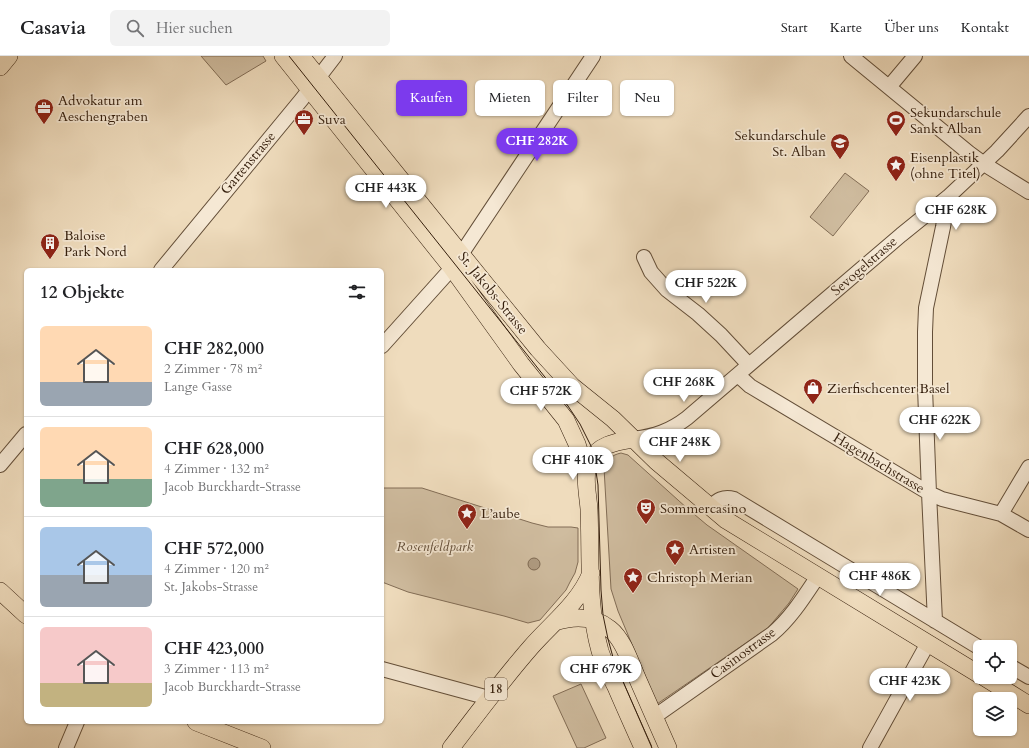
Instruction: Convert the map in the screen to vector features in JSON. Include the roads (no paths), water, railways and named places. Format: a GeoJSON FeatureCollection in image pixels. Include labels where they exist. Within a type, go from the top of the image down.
{"type":"FeatureCollection","features":[{"type":"Feature","properties":{"kind":"main road"},"geometry":{"type":"LineString","coordinates":[[0,67],[9,56]]}},
{"type":"Feature","properties":{"kind":"main road","name":"St. Jakobs-Strasse"},"geometry":{"type":"LineString","coordinates":[[283,56],[314,84],[456,261],[572,386],[613,419],[656,461],[721,517],[973,670]]}},
{"type":"Feature","properties":{"kind":"main road","name":"St. Jakobs-Strasse"},"geometry":{"type":"LineString","coordinates":[[301,56],[314,84]]}},
{"type":"Feature","properties":{"kind":"main road","name":"St. Jakobs-Strasse"},"geometry":{"type":"LineString","coordinates":[[456,261],[521,364],[566,420],[577,444],[586,472],[594,621],[605,665],[643,748]]}},
{"type":"Feature","properties":{"kind":"main road"},"geometry":{"type":"LineString","coordinates":[[586,472],[590,461],[601,448],[610,443],[634,439]]}},
{"type":"Feature","properties":{"kind":"main road"},"geometry":{"type":"LineString","coordinates":[[555,622],[584,588],[591,573]]}},
{"type":"Feature","properties":{"kind":"main road"},"geometry":{"type":"LineString","coordinates":[[0,591],[24,613]]}},
{"type":"Feature","properties":{"kind":"main road"},"geometry":{"type":"LineString","coordinates":[[555,622],[571,618],[586,619],[605,626],[616,635],[622,645],[668,748]]}},
{"type":"Feature","properties":{"kind":"main road","name":"18"},"geometry":{"type":"LineString","coordinates":[[451,748],[489,698],[555,622]]}},
{"type":"Feature","properties":{"kind":"main road"},"geometry":{"type":"LineString","coordinates":[[995,684],[1029,705]]}},
{"type":"Feature","properties":{"kind":"main road"},"geometry":{"type":"LineString","coordinates":[[201,724],[262,748]]}},
{"type":"Feature","properties":{"kind":"street","name":"Gartenstrasse"},"geometry":{"type":"LineString","coordinates":[[163,268],[314,84],[335,56]]}},
{"type":"Feature","properties":{"kind":"street"},"geometry":{"type":"LineString","coordinates":[[384,344],[456,261],[593,56]]}},
{"type":"Feature","properties":{"kind":"street"},"geometry":{"type":"LineString","coordinates":[[851,56],[984,164],[1029,192]]}},
{"type":"Feature","properties":{"kind":"street"},"geometry":{"type":"LineString","coordinates":[[889,87],[915,56]]}},
{"type":"Feature","properties":{"kind":"street","name":"Sevogelstrasse"},"geometry":{"type":"LineString","coordinates":[[634,439],[661,434],[687,418],[901,235],[948,197],[997,151],[1029,116]]}},
{"type":"Feature","properties":{"kind":"street"},"geometry":{"type":"LineString","coordinates":[[936,621],[925,388],[925,332],[926,308],[948,197]]}},
{"type":"Feature","properties":{"kind":"street"},"geometry":{"type":"LineString","coordinates":[[644,257],[650,272],[667,290],[721,335],[749,365]]}},
{"type":"Feature","properties":{"kind":"street","name":"Hagenbachstrasse"},"geometry":{"type":"LineString","coordinates":[[738,375],[750,386],[929,493],[942,499],[1001,514],[1029,530]]}},
{"type":"Feature","properties":{"kind":"street"},"geometry":{"type":"LineString","coordinates":[[0,465],[24,436]]}},
{"type":"Feature","properties":{"kind":"street"},"geometry":{"type":"LineString","coordinates":[[1001,514],[1029,467]]}},
{"type":"Feature","properties":{"kind":"street"},"geometry":{"type":"LineString","coordinates":[[710,507],[721,499],[734,499],[973,644]]}},
{"type":"Feature","properties":{"kind":"street","name":"Casinostrasse"},"geometry":{"type":"LineString","coordinates":[[654,717],[772,634],[789,618],[818,576]]}},
{"type":"Feature","properties":{"kind":"street"},"geometry":{"type":"LineString","coordinates":[[870,748],[928,643]]}},
{"type":"Feature","properties":{"kind":"street"},"geometry":{"type":"LineString","coordinates":[[1017,670],[1029,677]]}},
{"type":"Feature","properties":{"kind":"street"},"geometry":{"type":"LineString","coordinates":[[384,671],[489,698]]}},
{"type":"Feature","properties":{"kind":"street"},"geometry":{"type":"LineString","coordinates":[[66,748],[76,724]]}},
{"type":"Feature","properties":{"kind":"tram line"},"geometry":{"type":"LineString","coordinates":[[289,56],[568,406],[580,424],[591,446],[598,485],[601,590],[603,615],[608,639],[614,661],[652,748]]}},
{"type":"Feature","properties":{"kind":"place","name":"Advokatur am Aeschengraben"},"geometry":{"type":"Point","coordinates":[44,125]}},
{"type":"Feature","properties":{"kind":"place","name":"Suva"},"geometry":{"type":"Point","coordinates":[304,136]}},
{"type":"Feature","properties":{"kind":"place","name":"Sekundarschule Sankt Alban"},"geometry":{"type":"Point","coordinates":[896,137]}},
{"type":"Feature","properties":{"kind":"place","name":"Sekundarschule St. Alban"},"geometry":{"type":"Point","coordinates":[840,160]}},
{"type":"Feature","properties":{"kind":"place","name":"Eisenplastik (ohne Titel)"},"geometry":{"type":"Point","coordinates":[896,182]}},
{"type":"Feature","properties":{"kind":"place","name":"Baloise Park Nord"},"geometry":{"type":"Point","coordinates":[50,260]}},
{"type":"Feature","properties":{"kind":"place","name":"Zierfischcenter Basel"},"geometry":{"type":"Point","coordinates":[813,405]}},
{"type":"Feature","properties":{"kind":"place","name":"Sommercasino"},"geometry":{"type":"Point","coordinates":[646,525]}},
{"type":"Feature","properties":{"kind":"place","name":"L’aube"},"geometry":{"type":"Point","coordinates":[467,530]}},
{"type":"Feature","properties":{"kind":"place","name":"Artisten"},"geometry":{"type":"Point","coordinates":[675,566]}},
{"type":"Feature","properties":{"kind":"place","name":"Christoph Merian"},"geometry":{"type":"Point","coordinates":[633,594]}},
{"type":"Feature","properties":{"kind":"park label","name":"Rosenfeldpark"},"geometry":{"type":"Point","coordinates":[435,546]}}]}
